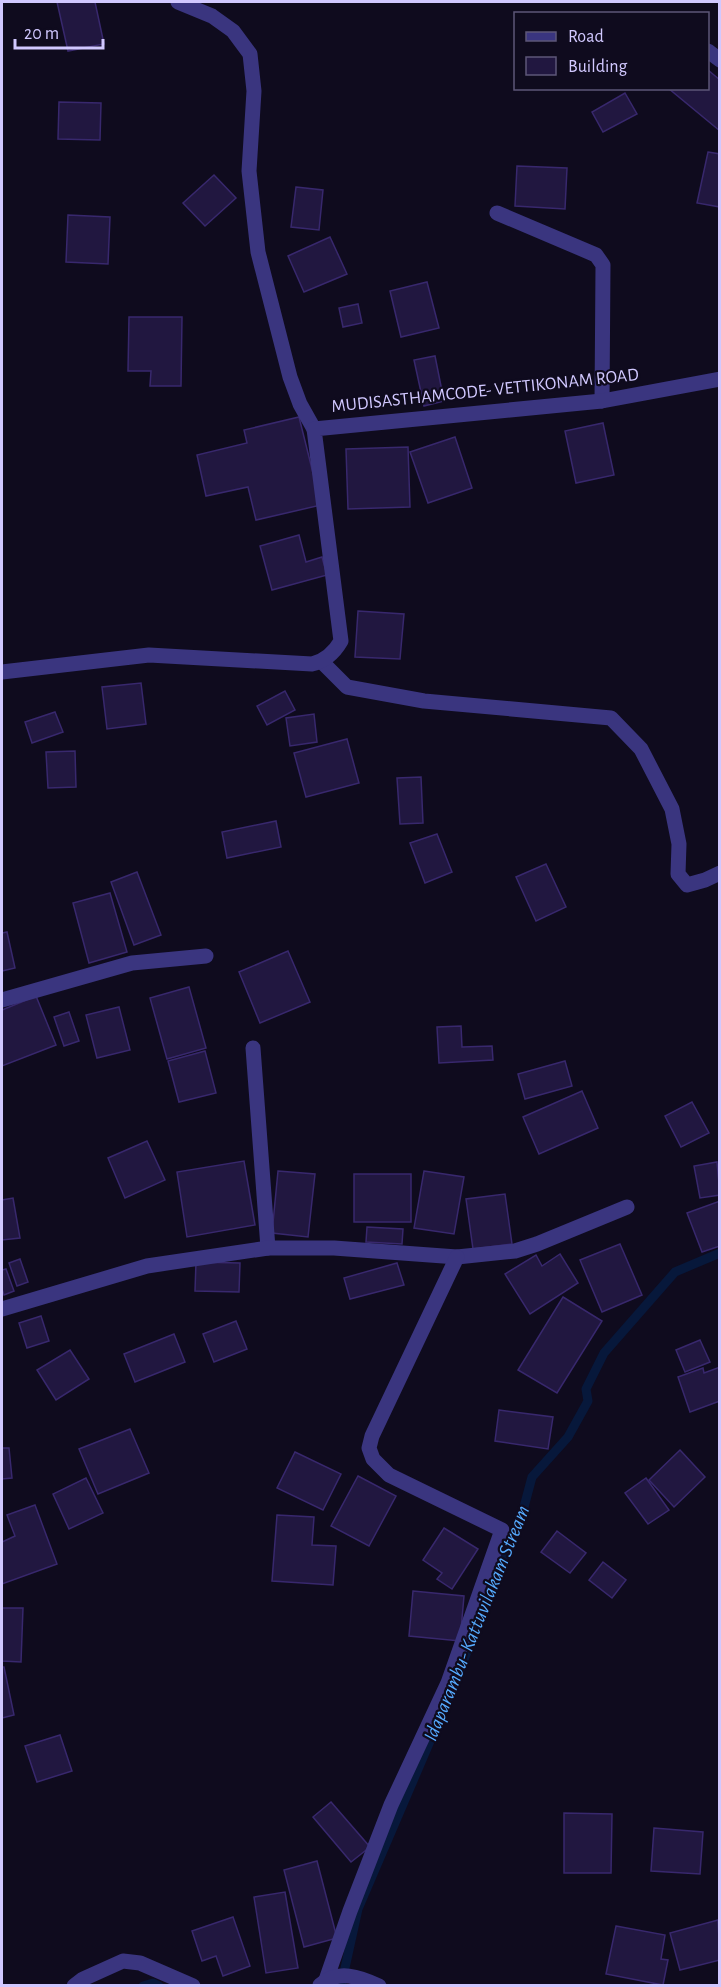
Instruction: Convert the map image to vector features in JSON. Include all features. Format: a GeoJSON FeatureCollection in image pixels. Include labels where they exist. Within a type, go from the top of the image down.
{"type":"FeatureCollection","features":[{"type":"Feature","properties":{"kind":"street"},"geometry":{"type":"LineString","coordinates":[[178,2],[212,16],[233,31],[250,54],[254,91],[249,171],[258,252],[290,377],[300,404],[314,429]]}},
{"type":"Feature","properties":{"kind":"street"},"geometry":{"type":"LineString","coordinates":[[496,213],[596,255],[603,265],[602,401]]}},
{"type":"Feature","properties":{"kind":"street","name":"MUDISASTHAMCODE- VETTIKONAM ROAD"},"geometry":{"type":"LineString","coordinates":[[322,662],[336,650],[341,641],[314,429],[602,401],[720,379]]}},
{"type":"Feature","properties":{"kind":"street"},"geometry":{"type":"LineString","coordinates":[[2,672],[149,655],[312,664],[322,662],[347,687],[424,701],[611,718],[641,749],[672,809],[679,844],[678,874],[687,885],[720,873]]}},
{"type":"Feature","properties":{"kind":"street"},"geometry":{"type":"LineString","coordinates":[[2,1000],[132,963],[206,956]]}},
{"type":"Feature","properties":{"kind":"street"},"geometry":{"type":"LineString","coordinates":[[253,1048],[268,1248]]}},
{"type":"Feature","properties":{"kind":"street"},"geometry":{"type":"LineString","coordinates":[[2,1309],[147,1266],[268,1248],[334,1248],[457,1257],[515,1251],[627,1207]]}},
{"type":"Feature","properties":{"kind":"street"},"geometry":{"type":"LineString","coordinates":[[326,1981],[350,1911],[392,1805],[448,1683],[502,1530],[389,1475],[373,1458],[369,1448],[372,1436],[457,1257]]}},
{"type":"Feature","properties":{"kind":"street"},"geometry":{"type":"LineString","coordinates":[[74,1986],[83,1979],[123,1961],[140,1963],[193,1986]]}},
{"type":"Feature","properties":{"kind":"street"},"geometry":{"type":"LineString","coordinates":[[326,1981],[351,1975],[379,1986]]}},
{"type":"Feature","properties":{"kind":"building"},"geometry":{"type":"Polygon","coordinates":[[[57,2],[95,2],[104,44],[68,51],[57,2]]]}},
{"type":"Feature","properties":{"kind":"building"},"geometry":{"type":"Polygon","coordinates":[[[709,71],[720,80],[720,131],[670,90],[709,90],[709,71]]]}},
{"type":"Feature","properties":{"kind":"building"},"geometry":{"type":"Polygon","coordinates":[[[625,93],[637,114],[603,132],[592,112],[625,93]]]}},
{"type":"Feature","properties":{"kind":"building"},"geometry":{"type":"Polygon","coordinates":[[[59,102],[101,103],[100,140],[58,139],[59,102]]]}},
{"type":"Feature","properties":{"kind":"building"},"geometry":{"type":"Polygon","coordinates":[[[708,152],[720,154],[720,207],[697,203],[708,152]]]}},
{"type":"Feature","properties":{"kind":"building"},"geometry":{"type":"Polygon","coordinates":[[[517,166],[567,168],[565,209],[515,206],[517,166]]]}},
{"type":"Feature","properties":{"kind":"building"},"geometry":{"type":"Polygon","coordinates":[[[214,175],[236,198],[205,226],[183,203],[214,175]]]}},
{"type":"Feature","properties":{"kind":"building"},"geometry":{"type":"Polygon","coordinates":[[[296,187],[323,190],[319,230],[291,227],[296,187]]]}},
{"type":"Feature","properties":{"kind":"building"},"geometry":{"type":"Polygon","coordinates":[[[68,215],[110,217],[108,264],[66,262],[68,215]]]}},
{"type":"Feature","properties":{"kind":"building"},"geometry":{"type":"Polygon","coordinates":[[[330,237],[347,274],[304,292],[288,256],[330,237]]]}},
{"type":"Feature","properties":{"kind":"building"},"geometry":{"type":"Polygon","coordinates":[[[427,282],[439,328],[401,337],[390,291],[427,282]]]}},
{"type":"Feature","properties":{"kind":"building"},"geometry":{"type":"Polygon","coordinates":[[[358,304],[362,323],[343,327],[339,308],[358,304]]]}},
{"type":"Feature","properties":{"kind":"building"},"geometry":{"type":"Polygon","coordinates":[[[129,317],[182,317],[181,386],[150,386],[151,371],[128,371],[129,317]]]}},
{"type":"Feature","properties":{"kind":"building"},"geometry":{"type":"Polygon","coordinates":[[[435,356],[444,401],[424,406],[414,360],[435,356]]]}},
{"type":"Feature","properties":{"kind":"building"},"geometry":{"type":"Polygon","coordinates":[[[299,417],[321,505],[256,520],[248,487],[206,496],[197,455],[247,443],[244,430],[299,417]]]}},
{"type":"Feature","properties":{"kind":"building"},"geometry":{"type":"Polygon","coordinates":[[[603,423],[614,475],[576,483],[565,431],[603,423]]]}},
{"type":"Feature","properties":{"kind":"building"},"geometry":{"type":"Polygon","coordinates":[[[455,437],[472,488],[428,503],[410,452],[455,437]]]}},
{"type":"Feature","properties":{"kind":"building"},"geometry":{"type":"Polygon","coordinates":[[[408,447],[410,507],[348,509],[346,449],[408,447]]]}},
{"type":"Feature","properties":{"kind":"building"},"geometry":{"type":"Polygon","coordinates":[[[299,535],[306,562],[322,557],[327,575],[272,590],[260,546],[299,535]]]}},
{"type":"Feature","properties":{"kind":"building"},"geometry":{"type":"Polygon","coordinates":[[[358,611],[404,614],[400,659],[355,657],[358,611]]]}},
{"type":"Feature","properties":{"kind":"building"},"geometry":{"type":"Polygon","coordinates":[[[141,683],[146,724],[107,729],[102,687],[141,683]]]}},
{"type":"Feature","properties":{"kind":"building"},"geometry":{"type":"Polygon","coordinates":[[[285,691],[295,710],[267,725],[257,706],[285,691]]]}},
{"type":"Feature","properties":{"kind":"building"},"geometry":{"type":"Polygon","coordinates":[[[55,712],[63,732],[32,743],[25,722],[55,712]]]}},
{"type":"Feature","properties":{"kind":"building"},"geometry":{"type":"Polygon","coordinates":[[[314,714],[317,742],[290,746],[286,718],[314,714]]]}},
{"type":"Feature","properties":{"kind":"building"},"geometry":{"type":"Polygon","coordinates":[[[347,739],[359,783],[306,797],[294,753],[347,739]]]}},
{"type":"Feature","properties":{"kind":"building"},"geometry":{"type":"Polygon","coordinates":[[[75,751],[76,787],[48,788],[46,752],[75,751]]]}},
{"type":"Feature","properties":{"kind":"building"},"geometry":{"type":"Polygon","coordinates":[[[421,777],[423,823],[400,824],[397,778],[421,777]]]}},
{"type":"Feature","properties":{"kind":"building"},"geometry":{"type":"Polygon","coordinates":[[[276,821],[281,847],[227,858],[222,832],[276,821]]]}},
{"type":"Feature","properties":{"kind":"building"},"geometry":{"type":"Polygon","coordinates":[[[437,834],[452,872],[425,883],[410,843],[437,834]]]}},
{"type":"Feature","properties":{"kind":"building"},"geometry":{"type":"Polygon","coordinates":[[[546,864],[566,907],[536,921],[516,877],[546,864]]]}},
{"type":"Feature","properties":{"kind":"building"},"geometry":{"type":"Polygon","coordinates":[[[137,872],[161,935],[134,945],[111,882],[137,872]]]}},
{"type":"Feature","properties":{"kind":"building"},"geometry":{"type":"Polygon","coordinates":[[[110,893],[127,952],[89,963],[73,903],[110,893]]]}},
{"type":"Feature","properties":{"kind":"building"},"geometry":{"type":"Polygon","coordinates":[[[7,932],[15,968],[2,971],[2,933],[7,932]]]}},
{"type":"Feature","properties":{"kind":"building"},"geometry":{"type":"Polygon","coordinates":[[[288,951],[310,1002],[260,1023],[239,972],[288,951]]]}},
{"type":"Feature","properties":{"kind":"building"},"geometry":{"type":"Polygon","coordinates":[[[189,987],[206,1048],[167,1059],[150,998],[189,987]]]}},
{"type":"Feature","properties":{"kind":"building"},"geometry":{"type":"Polygon","coordinates":[[[36,996],[56,1045],[2,1066],[2,1010],[36,996]]]}},
{"type":"Feature","properties":{"kind":"building"},"geometry":{"type":"Polygon","coordinates":[[[119,1007],[130,1050],[97,1058],[86,1015],[119,1007]]]}},
{"type":"Feature","properties":{"kind":"building"},"geometry":{"type":"Polygon","coordinates":[[[69,1012],[79,1041],[64,1046],[54,1017],[69,1012]]]}},
{"type":"Feature","properties":{"kind":"building"},"geometry":{"type":"Polygon","coordinates":[[[461,1026],[462,1047],[492,1046],[493,1060],[439,1063],[437,1027],[461,1026]]]}},
{"type":"Feature","properties":{"kind":"building"},"geometry":{"type":"Polygon","coordinates":[[[205,1051],[216,1093],[179,1102],[168,1061],[205,1051]]]}},
{"type":"Feature","properties":{"kind":"building"},"geometry":{"type":"Polygon","coordinates":[[[565,1061],[572,1086],[525,1099],[518,1074],[565,1061]]]}},
{"type":"Feature","properties":{"kind":"building"},"geometry":{"type":"Polygon","coordinates":[[[582,1091],[598,1128],[539,1154],[523,1117],[582,1091]]]}},
{"type":"Feature","properties":{"kind":"building"},"geometry":{"type":"Polygon","coordinates":[[[692,1102],[709,1133],[681,1147],[665,1116],[692,1102]]]}},
{"type":"Feature","properties":{"kind":"building"},"geometry":{"type":"Polygon","coordinates":[[[147,1141],[165,1180],[125,1198],[108,1158],[147,1141]]]}},
{"type":"Feature","properties":{"kind":"building"},"geometry":{"type":"Polygon","coordinates":[[[244,1161],[255,1225],[187,1237],[177,1172],[244,1161]]]}},
{"type":"Feature","properties":{"kind":"building"},"geometry":{"type":"Polygon","coordinates":[[[717,1162],[720,1195],[700,1198],[694,1166],[717,1162]]]}},
{"type":"Feature","properties":{"kind":"building"},"geometry":{"type":"Polygon","coordinates":[[[278,1171],[315,1174],[308,1237],[272,1233],[278,1171]]]}},
{"type":"Feature","properties":{"kind":"building"},"geometry":{"type":"Polygon","coordinates":[[[424,1171],[464,1177],[454,1234],[414,1228],[424,1171]]]}},
{"type":"Feature","properties":{"kind":"building"},"geometry":{"type":"Polygon","coordinates":[[[354,1174],[411,1174],[411,1222],[354,1222],[354,1174]]]}},
{"type":"Feature","properties":{"kind":"building"},"geometry":{"type":"Polygon","coordinates":[[[505,1194],[512,1244],[473,1249],[466,1199],[505,1194]]]}},
{"type":"Feature","properties":{"kind":"building"},"geometry":{"type":"Polygon","coordinates":[[[13,1198],[20,1238],[2,1240],[2,1200],[13,1198]]]}},
{"type":"Feature","properties":{"kind":"building"},"geometry":{"type":"Polygon","coordinates":[[[720,1201],[720,1246],[702,1252],[687,1213],[720,1201]]]}},
{"type":"Feature","properties":{"kind":"building"},"geometry":{"type":"Polygon","coordinates":[[[367,1227],[403,1229],[402,1244],[366,1242],[367,1227]]]}},
{"type":"Feature","properties":{"kind":"building"},"geometry":{"type":"Polygon","coordinates":[[[620,1244],[642,1295],[602,1312],[580,1260],[620,1244]]]}},
{"type":"Feature","properties":{"kind":"building"},"geometry":{"type":"Polygon","coordinates":[[[560,1254],[578,1283],[530,1314],[505,1274],[536,1255],[542,1266],[560,1254]]]}},
{"type":"Feature","properties":{"kind":"building"},"geometry":{"type":"Polygon","coordinates":[[[20,1259],[28,1282],[17,1286],[9,1263],[20,1259]]]}},
{"type":"Feature","properties":{"kind":"building"},"geometry":{"type":"Polygon","coordinates":[[[196,1262],[240,1263],[239,1292],[195,1291],[196,1262]]]}},
{"type":"Feature","properties":{"kind":"building"},"geometry":{"type":"Polygon","coordinates":[[[397,1263],[404,1285],[350,1299],[344,1278],[397,1263]]]}},
{"type":"Feature","properties":{"kind":"building"},"geometry":{"type":"Polygon","coordinates":[[[6,1269],[14,1291],[4,1295],[2,1270],[6,1269]]]}},
{"type":"Feature","properties":{"kind":"building"},"geometry":{"type":"Polygon","coordinates":[[[563,1297],[602,1321],[557,1393],[518,1370],[563,1297]]]}},
{"type":"Feature","properties":{"kind":"building"},"geometry":{"type":"Polygon","coordinates":[[[41,1316],[49,1341],[27,1348],[19,1323],[41,1316]]]}},
{"type":"Feature","properties":{"kind":"building"},"geometry":{"type":"Polygon","coordinates":[[[236,1321],[247,1349],[214,1362],[203,1334],[236,1321]]]}},
{"type":"Feature","properties":{"kind":"building"},"geometry":{"type":"Polygon","coordinates":[[[174,1334],[185,1362],[135,1382],[124,1354],[174,1334]]]}},
{"type":"Feature","properties":{"kind":"building"},"geometry":{"type":"Polygon","coordinates":[[[700,1340],[710,1362],[685,1372],[676,1350],[700,1340]]]}},
{"type":"Feature","properties":{"kind":"building"},"geometry":{"type":"Polygon","coordinates":[[[70,1350],[89,1379],[56,1400],[37,1370],[70,1350]]]}},
{"type":"Feature","properties":{"kind":"building"},"geometry":{"type":"Polygon","coordinates":[[[720,1367],[720,1401],[690,1412],[678,1377],[703,1368],[704,1373],[720,1367]]]}},
{"type":"Feature","properties":{"kind":"building"},"geometry":{"type":"Polygon","coordinates":[[[499,1410],[553,1417],[548,1449],[495,1441],[499,1410]]]}},
{"type":"Feature","properties":{"kind":"building"},"geometry":{"type":"Polygon","coordinates":[[[130,1429],[149,1473],[98,1494],[79,1449],[130,1429]]]}},
{"type":"Feature","properties":{"kind":"building"},"geometry":{"type":"Polygon","coordinates":[[[2,1448],[9,1448],[12,1478],[2,1479],[2,1448]]]}},
{"type":"Feature","properties":{"kind":"building"},"geometry":{"type":"Polygon","coordinates":[[[680,1450],[705,1477],[674,1507],[649,1480],[680,1450]]]}},
{"type":"Feature","properties":{"kind":"building"},"geometry":{"type":"Polygon","coordinates":[[[295,1452],[341,1474],[323,1510],[277,1488],[295,1452]]]}},
{"type":"Feature","properties":{"kind":"building"},"geometry":{"type":"Polygon","coordinates":[[[358,1476],[396,1496],[369,1546],[331,1526],[358,1476]]]}},
{"type":"Feature","properties":{"kind":"building"},"geometry":{"type":"Polygon","coordinates":[[[86,1478],[103,1513],[69,1529],[53,1494],[86,1478]]]}},
{"type":"Feature","properties":{"kind":"building"},"geometry":{"type":"Polygon","coordinates":[[[646,1478],[669,1510],[648,1524],[625,1493],[646,1478]]]}},
{"type":"Feature","properties":{"kind":"building"},"geometry":{"type":"Polygon","coordinates":[[[35,1505],[57,1564],[2,1584],[2,1542],[15,1536],[7,1515],[35,1505]]]}},
{"type":"Feature","properties":{"kind":"building"},"geometry":{"type":"Polygon","coordinates":[[[277,1515],[314,1517],[312,1545],[336,1546],[333,1585],[272,1581],[277,1515]]]}},
{"type":"Feature","properties":{"kind":"building"},"geometry":{"type":"Polygon","coordinates":[[[444,1528],[478,1549],[452,1589],[437,1579],[442,1573],[423,1560],[444,1528]]]}},
{"type":"Feature","properties":{"kind":"building"},"geometry":{"type":"Polygon","coordinates":[[[557,1531],[586,1553],[570,1573],[541,1552],[557,1531]]]}},
{"type":"Feature","properties":{"kind":"building"},"geometry":{"type":"Polygon","coordinates":[[[603,1562],[626,1580],[612,1598],[589,1580],[603,1562]]]}},
{"type":"Feature","properties":{"kind":"building"},"geometry":{"type":"Polygon","coordinates":[[[413,1591],[464,1596],[460,1641],[409,1636],[413,1591]]]}},
{"type":"Feature","properties":{"kind":"building"},"geometry":{"type":"Polygon","coordinates":[[[2,1608],[23,1608],[21,1662],[2,1661],[2,1608]]]}},
{"type":"Feature","properties":{"kind":"building"},"geometry":{"type":"Polygon","coordinates":[[[2,1667],[4,1667],[14,1715],[2,1718],[2,1667]]]}},
{"type":"Feature","properties":{"kind":"building"},"geometry":{"type":"Polygon","coordinates":[[[60,1735],[72,1771],[37,1782],[25,1746],[60,1735]]]}},
{"type":"Feature","properties":{"kind":"building"},"geometry":{"type":"Polygon","coordinates":[[[331,1802],[370,1847],[351,1862],[313,1817],[331,1802]]]}},
{"type":"Feature","properties":{"kind":"building"},"geometry":{"type":"Polygon","coordinates":[[[564,1813],[612,1814],[611,1873],[564,1873],[564,1813]]]}},
{"type":"Feature","properties":{"kind":"building"},"geometry":{"type":"Polygon","coordinates":[[[654,1828],[703,1832],[700,1874],[651,1871],[654,1828]]]}},
{"type":"Feature","properties":{"kind":"building"},"geometry":{"type":"Polygon","coordinates":[[[317,1861],[337,1938],[304,1947],[284,1870],[317,1861]]]}},
{"type":"Feature","properties":{"kind":"building"},"geometry":{"type":"Polygon","coordinates":[[[285,1892],[298,1968],[266,1973],[254,1897],[285,1892]]]}},
{"type":"Feature","properties":{"kind":"building"},"geometry":{"type":"Polygon","coordinates":[[[233,1917],[250,1966],[223,1976],[216,1956],[202,1961],[192,1931],[233,1917]]]}},
{"type":"Feature","properties":{"kind":"building"},"geometry":{"type":"Polygon","coordinates":[[[718,1920],[720,1960],[680,1970],[670,1933],[718,1920]]]}},
{"type":"Feature","properties":{"kind":"building"},"geometry":{"type":"Polygon","coordinates":[[[616,1926],[665,1935],[661,1959],[668,1960],[663,1985],[606,1974],[616,1926]]]}},
{"type":"Feature","properties":{"kind":"waterway","name":"Idaparambu- Kattuvilakam Stream"},"geometry":{"type":"LineString","coordinates":[[459,1673],[500,1565],[520,1522],[532,1477],[568,1437],[588,1401],[586,1389],[604,1353],[675,1272],[720,1253]]}},
{"type":"Feature","properties":{"kind":"waterway","name":"Idaparambu- Kattuvilakam Stream"},"geometry":{"type":"LineString","coordinates":[[341,1986],[358,1909],[449,1697]]}},
{"type":"Feature","properties":{"kind":"waterway","name":"Idaparambu- Kattuvilakam Stream"},"geometry":{"type":"LineString","coordinates":[[143,1986],[153,1983],[159,1986]]}}]}
